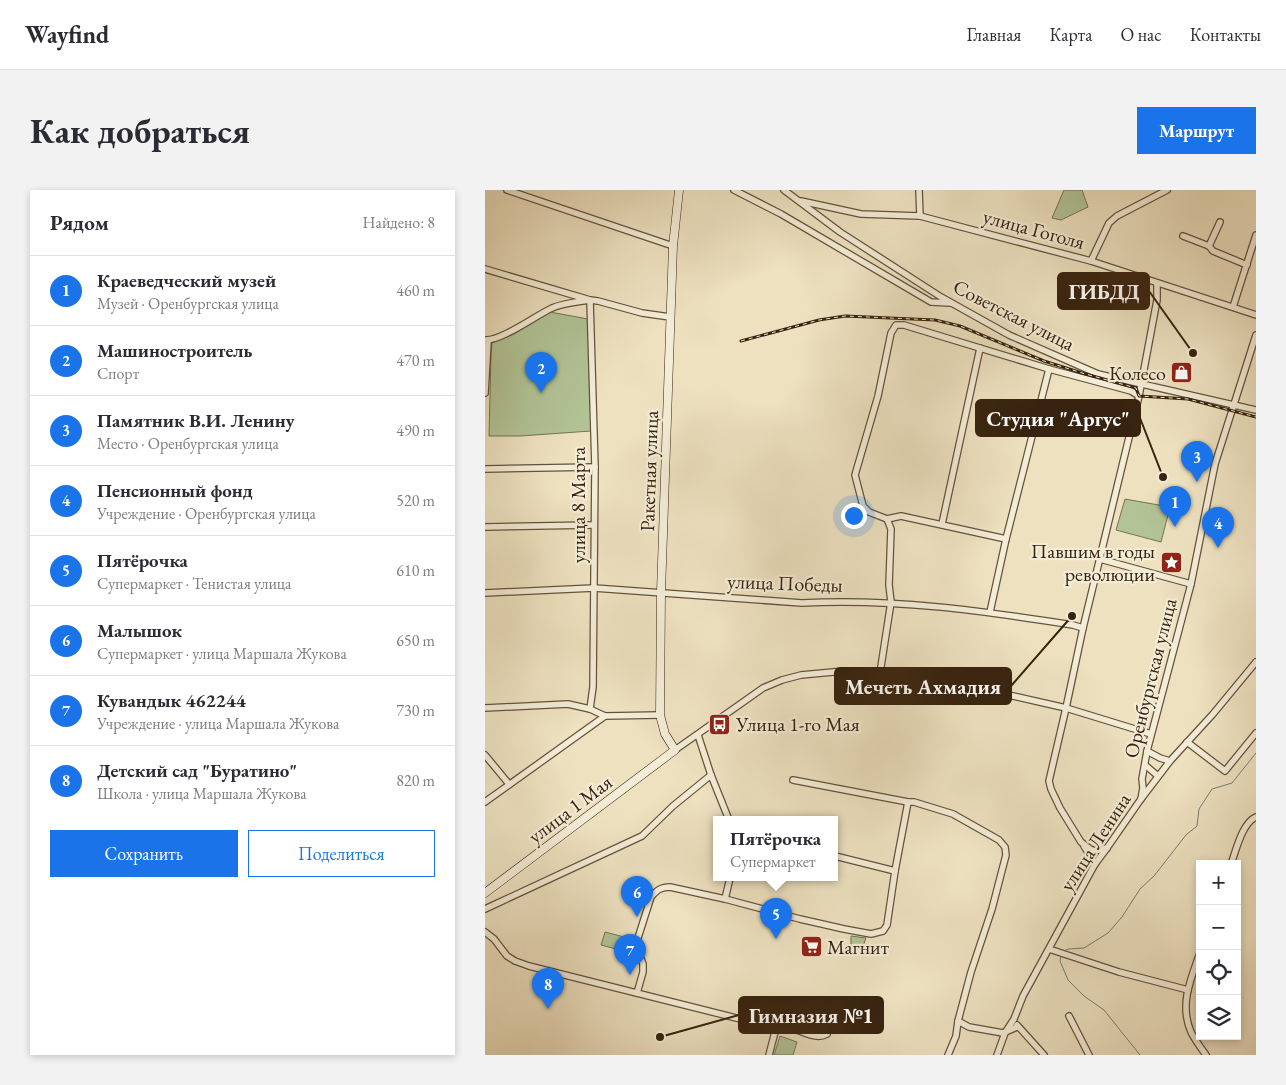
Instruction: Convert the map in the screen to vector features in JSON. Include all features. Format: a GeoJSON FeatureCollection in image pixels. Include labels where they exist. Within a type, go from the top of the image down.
{"type":"FeatureCollection","features":[{"type":"Feature","properties":{"kind":"main road","name":"Ракетная улица"},"geometry":{"type":"LineString","coordinates":[[675,750],[665,734],[661,715],[661,592],[673,246],[679,190]]}},
{"type":"Feature","properties":{"kind":"main road","name":"улица 1 Мая"},"geometry":{"type":"LineString","coordinates":[[485,893],[675,750]]}},
{"type":"Feature","properties":{"kind":"street"},"geometry":{"type":"LineString","coordinates":[[507,190],[673,246]]}},
{"type":"Feature","properties":{"kind":"street"},"geometry":{"type":"LineString","coordinates":[[734,190],[781,214],[931,302],[952,303]]}},
{"type":"Feature","properties":{"kind":"street","name":"Советская улица"},"geometry":{"type":"LineString","coordinates":[[784,190],[840,232],[952,303],[1009,334],[1071,363],[1098,374],[1256,410]]}},
{"type":"Feature","properties":{"kind":"street"},"geometry":{"type":"LineString","coordinates":[[919,190],[920,216]]}},
{"type":"Feature","properties":{"kind":"street"},"geometry":{"type":"LineString","coordinates":[[1091,261],[1109,224],[1113,220],[1126,210],[1167,190]]}},
{"type":"Feature","properties":{"kind":"street","name":"улица Гоголя"},"geometry":{"type":"LineString","coordinates":[[798,200],[861,214],[920,216],[1091,261],[1256,315]]}},
{"type":"Feature","properties":{"kind":"street"},"geometry":{"type":"LineString","coordinates":[[1209,246],[1220,222]]}},
{"type":"Feature","properties":{"kind":"street"},"geometry":{"type":"LineString","coordinates":[[1233,307],[1256,235]]}},
{"type":"Feature","properties":{"kind":"street"},"geometry":{"type":"LineString","coordinates":[[1183,236],[1209,246],[1213,251],[1247,265]]}},
{"type":"Feature","properties":{"kind":"street"},"geometry":{"type":"LineString","coordinates":[[485,269],[590,300],[642,313],[670,317]]}},
{"type":"Feature","properties":{"kind":"street"},"geometry":{"type":"LineString","coordinates":[[1095,864],[1061,808],[1049,781],[1083,628],[1139,396],[1157,300],[1157,282]]}},
{"type":"Feature","properties":{"kind":"street"},"geometry":{"type":"LineString","coordinates":[[485,393],[486,340],[504,335],[552,308],[590,300]]}},
{"type":"Feature","properties":{"kind":"street","name":"улица 8 Марта"},"geometry":{"type":"LineString","coordinates":[[590,300],[595,467],[593,687],[590,709]]}},
{"type":"Feature","properties":{"kind":"street"},"geometry":{"type":"LineString","coordinates":[[1006,538],[901,516],[887,519],[869,512],[863,506],[855,475],[878,396],[891,332],[896,326],[904,325],[1049,369],[1131,391],[1139,396]]}},
{"type":"Feature","properties":{"kind":"street","name":"Оренбургская улица"},"geometry":{"type":"LineString","coordinates":[[1141,799],[1147,751],[1191,584],[1215,464],[1256,335]]}},
{"type":"Feature","properties":{"kind":"street"},"geometry":{"type":"LineString","coordinates":[[942,524],[980,348]]}},
{"type":"Feature","properties":{"kind":"street"},"geometry":{"type":"LineString","coordinates":[[990,612],[1006,538],[1049,369]]}},
{"type":"Feature","properties":{"kind":"street"},"geometry":{"type":"LineString","coordinates":[[485,469],[595,467]]}},
{"type":"Feature","properties":{"kind":"street"},"geometry":{"type":"LineString","coordinates":[[880,673],[891,602],[889,585],[891,529],[887,519]]}},
{"type":"Feature","properties":{"kind":"street"},"geometry":{"type":"LineString","coordinates":[[485,527],[594,525]]}},
{"type":"Feature","properties":{"kind":"street"},"geometry":{"type":"LineString","coordinates":[[1100,559],[1191,584]]}},
{"type":"Feature","properties":{"kind":"street","name":"улица Победы"},"geometry":{"type":"LineString","coordinates":[[485,593],[594,588],[802,603],[891,602],[990,612],[1083,628]]}},
{"type":"Feature","properties":{"kind":"street","name":"улица Ленина"},"geometry":{"type":"LineString","coordinates":[[997,1055],[1005,1033],[1014,1019],[1023,996],[1095,864],[1158,776],[1256,662]]}},
{"type":"Feature","properties":{"kind":"street"},"geometry":{"type":"LineString","coordinates":[[675,750],[763,688],[782,680],[823,672],[880,673],[939,679],[1066,708],[1151,734]]}},
{"type":"Feature","properties":{"kind":"street"},"geometry":{"type":"LineString","coordinates":[[485,708],[567,704],[590,709],[605,716],[661,715]]}},
{"type":"Feature","properties":{"kind":"street"},"geometry":{"type":"LineString","coordinates":[[485,802],[605,716]]}},
{"type":"Feature","properties":{"kind":"street"},"geometry":{"type":"LineString","coordinates":[[1187,742],[1225,771],[1256,733]]}},
{"type":"Feature","properties":{"kind":"street"},"geometry":{"type":"LineString","coordinates":[[698,735],[727,816]]}},
{"type":"Feature","properties":{"kind":"street"},"geometry":{"type":"LineString","coordinates":[[1147,751],[1170,761]]}},
{"type":"Feature","properties":{"kind":"street"},"geometry":{"type":"LineString","coordinates":[[485,755],[509,784]]}},
{"type":"Feature","properties":{"kind":"street"},"geometry":{"type":"LineString","coordinates":[[1145,765],[1158,776]]}},
{"type":"Feature","properties":{"kind":"street"},"geometry":{"type":"LineString","coordinates":[[485,909],[642,836],[673,806],[711,775]]}},
{"type":"Feature","properties":{"kind":"street"},"geometry":{"type":"LineString","coordinates":[[793,780],[914,802],[953,814],[999,840],[1005,847],[1005,855],[992,909],[971,972],[956,1036],[948,1055]]}},
{"type":"Feature","properties":{"kind":"street"},"geometry":{"type":"LineString","coordinates":[[637,993],[643,972],[643,964],[637,949],[637,941],[651,897],[655,891],[662,887],[670,887],[843,929],[875,934],[883,931],[887,925],[908,802]]}},
{"type":"Feature","properties":{"kind":"street"},"geometry":{"type":"LineString","coordinates":[[1232,860],[1244,829],[1256,817]]}},
{"type":"Feature","properties":{"kind":"street"},"geometry":{"type":"LineString","coordinates":[[1081,842],[1095,851],[1107,848]]}},
{"type":"Feature","properties":{"kind":"street"},"geometry":{"type":"LineString","coordinates":[[838,857],[895,871]]}},
{"type":"Feature","properties":{"kind":"street"},"geometry":{"type":"LineString","coordinates":[[725,900],[729,881]]}},
{"type":"Feature","properties":{"kind":"street"},"geometry":{"type":"LineString","coordinates":[[485,932],[515,962],[776,1028],[788,1028],[817,1036],[827,1034]]}},
{"type":"Feature","properties":{"kind":"street"},"geometry":{"type":"LineString","coordinates":[[1049,949],[1119,972],[1188,990]]}},
{"type":"Feature","properties":{"kind":"street"},"geometry":{"type":"LineString","coordinates":[[1196,965],[1185,1004],[1186,1018],[1191,1032],[1206,1055]]}},
{"type":"Feature","properties":{"kind":"street"},"geometry":{"type":"LineString","coordinates":[[1069,1016],[1089,1055]]}},
{"type":"Feature","properties":{"kind":"street"},"geometry":{"type":"LineString","coordinates":[[1014,1019],[1017,1027],[1043,1055]]}},
{"type":"Feature","properties":{"kind":"street"},"geometry":{"type":"LineString","coordinates":[[958,1021],[969,1027],[1005,1033],[1017,1027]]}},
{"type":"Feature","properties":{"kind":"street"},"geometry":{"type":"LineString","coordinates":[[956,1036],[969,1027]]}},
{"type":"Feature","properties":{"kind":"street"},"geometry":{"type":"LineString","coordinates":[[769,1055],[776,1028]]}},
{"type":"Feature","properties":{"kind":"green space"},"geometry":{"type":"Polygon","coordinates":[[[1064,190],[1082,190],[1088,207],[1061,220],[1052,218],[1064,190]]]}},
{"type":"Feature","properties":{"kind":"green space"},"geometry":{"type":"Polygon","coordinates":[[[550,312],[588,319],[591,431],[520,436],[489,436],[492,343],[514,334],[550,312]]]}},
{"type":"Feature","properties":{"kind":"green space"},"geometry":{"type":"Polygon","coordinates":[[[1125,499],[1170,507],[1161,542],[1116,530],[1125,499]]]}},
{"type":"Feature","properties":{"kind":"green space"},"geometry":{"type":"Polygon","coordinates":[[[605,932],[624,937],[620,950],[601,945],[605,932]]]}},
{"type":"Feature","properties":{"kind":"green space"},"geometry":{"type":"Polygon","coordinates":[[[851,936],[866,938],[862,949],[851,946],[851,936]]]}},
{"type":"Feature","properties":{"kind":"green space"},"geometry":{"type":"Polygon","coordinates":[[[780,1036],[797,1042],[793,1055],[774,1055],[780,1036]]]}},
{"type":"Feature","properties":{"kind":"waterway"},"geometry":{"type":"LineString","coordinates":[[1064,951],[1084,948],[1108,933],[1122,917],[1140,889],[1154,876],[1186,835],[1197,826],[1199,809],[1212,789],[1232,783],[1256,753]]}},
{"type":"Feature","properties":{"kind":"waterway"},"geometry":{"type":"LineString","coordinates":[[1061,956],[1060,961],[1068,980],[1084,996],[1104,1010],[1140,1055]]}},
{"type":"Feature","properties":{"kind":"railway"},"geometry":{"type":"LineString","coordinates":[[741,341],[819,320],[845,316],[935,320],[960,326],[1044,361],[1136,388],[1139,396],[1188,399],[1256,417]]}},
{"type":"Feature","properties":{"kind":"place","name":"ГИБДД"},"geometry":{"type":"Point","coordinates":[1193,353]}},
{"type":"Feature","properties":{"kind":"place","name":"Колесо"},"geometry":{"type":"Point","coordinates":[1182,373]}},
{"type":"Feature","properties":{"kind":"place","name":"Машиностроитель"},"geometry":{"type":"Point","coordinates":[541,393]}},
{"type":"Feature","properties":{"kind":"place","name":"Студия \"Аргус\""},"geometry":{"type":"Point","coordinates":[1163,477]}},
{"type":"Feature","properties":{"kind":"place","name":"Памятник В.И. Ленину"},"geometry":{"type":"Point","coordinates":[1197,482]}},
{"type":"Feature","properties":{"kind":"place","name":"Краеведческий музей"},"geometry":{"type":"Point","coordinates":[1175,527]}},
{"type":"Feature","properties":{"kind":"place","name":"Пенсионный фонд"},"geometry":{"type":"Point","coordinates":[1218,548]}},
{"type":"Feature","properties":{"kind":"place","name":"Павшим в годы революции"},"geometry":{"type":"Point","coordinates":[1171,562]}},
{"type":"Feature","properties":{"kind":"place","name":"Мечеть Ахмадия"},"geometry":{"type":"Point","coordinates":[1072,616]}},
{"type":"Feature","properties":{"kind":"place","name":"Улица 1-го Мая"},"geometry":{"type":"Point","coordinates":[720,724]}},
{"type":"Feature","properties":{"kind":"place","name":"Малышок"},"geometry":{"type":"Point","coordinates":[637,917]}},
{"type":"Feature","properties":{"kind":"place","name":"Пятёрочка"},"geometry":{"type":"Point","coordinates":[776,939]}},
{"type":"Feature","properties":{"kind":"place","name":"Магнит"},"geometry":{"type":"Point","coordinates":[811,947]}},
{"type":"Feature","properties":{"kind":"place","name":"Кувандык 462244"},"geometry":{"type":"Point","coordinates":[630,975]}},
{"type":"Feature","properties":{"kind":"place","name":"Детский сад \"Буратино\""},"geometry":{"type":"Point","coordinates":[548,1009]}},
{"type":"Feature","properties":{"kind":"place","name":"Гимназия №1"},"geometry":{"type":"Point","coordinates":[660,1037]}}]}
